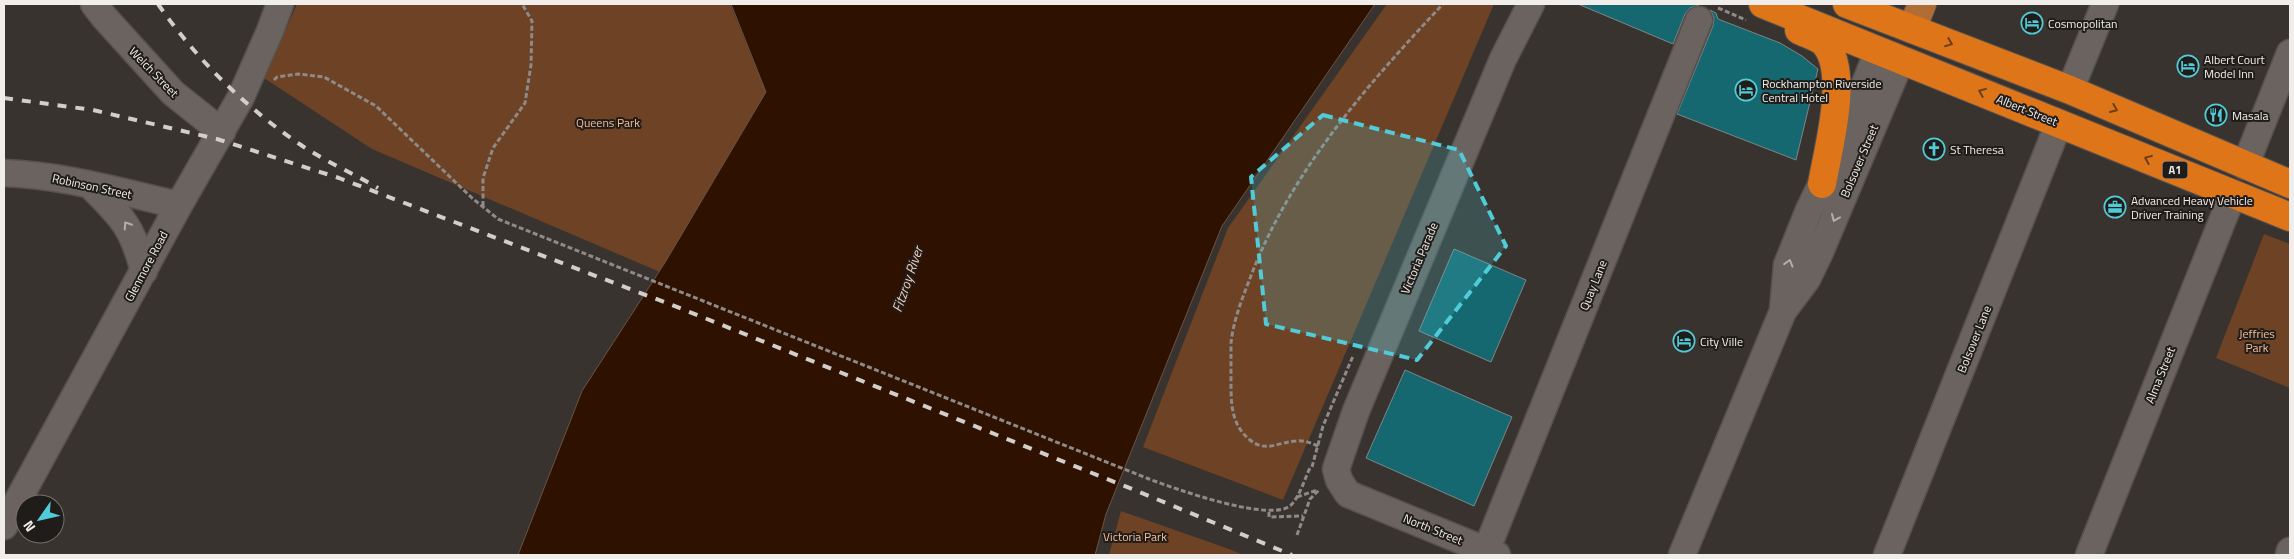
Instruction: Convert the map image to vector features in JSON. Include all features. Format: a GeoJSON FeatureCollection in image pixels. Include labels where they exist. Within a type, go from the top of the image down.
{"type":"FeatureCollection","features":[{"type":"Feature","properties":{"kind":"highway"},"geometry":{"type":"LineString","coordinates":[[1750,4],[1825,44],[1834,64],[1838,86],[1822,184]]}},
{"type":"Feature","properties":{"kind":"highway","name":"Albert Street"},"geometry":{"type":"LineString","coordinates":[[1763,4],[2290,217]]}},
{"type":"Feature","properties":{"kind":"highway"},"geometry":{"type":"LineString","coordinates":[[1847,4],[1890,12],[1912,29],[2070,90],[2290,184]]}},
{"type":"Feature","properties":{"kind":"highway","name":"Bolsover Street"},"geometry":{"type":"LineString","coordinates":[[1889,56],[1890,12]]}},
{"type":"Feature","properties":{"kind":"highway","name":"Bolsover Street"},"geometry":{"type":"LineString","coordinates":[[1889,56],[1912,29]]}},
{"type":"Feature","properties":{"kind":"main road","name":"Bolsover Street"},"geometry":{"type":"LineString","coordinates":[[1912,29],[1922,4]]}},
{"type":"Feature","properties":{"kind":"street","name":"Welch Street"},"geometry":{"type":"LineString","coordinates":[[94,4],[173,93],[222,132]]}},
{"type":"Feature","properties":{"kind":"street","name":"Glenmore Road"},"geometry":{"type":"LineString","coordinates":[[21,494],[179,205],[241,97],[280,4]]}},
{"type":"Feature","properties":{"kind":"street","name":"Victoria Parade"},"geometry":{"type":"LineString","coordinates":[[1369,504],[1348,494],[1339,480],[1336,469],[1356,411],[1457,168],[1503,59],[1531,4]]}},
{"type":"Feature","properties":{"kind":"street"},"geometry":{"type":"LineString","coordinates":[[2070,90],[2105,4]]}},
{"type":"Feature","properties":{"kind":"street","name":"Quay Lane"},"geometry":{"type":"LineString","coordinates":[[1492,553],[1700,20]]}},
{"type":"Feature","properties":{"kind":"street"},"geometry":{"type":"LineString","coordinates":[[2245,166],[2290,53]]}},
{"type":"Feature","properties":{"kind":"street","name":"Bolsover Street"},"geometry":{"type":"LineString","coordinates":[[1783,311],[1787,265],[1841,144],[1889,56]]}},
{"type":"Feature","properties":{"kind":"street","name":"Bolsover Street"},"geometry":{"type":"LineString","coordinates":[[1682,555],[1783,311],[1807,279],[1820,252],[1889,56]]}},
{"type":"Feature","properties":{"kind":"street","name":"Bolsover Lane"},"geometry":{"type":"LineString","coordinates":[[1887,555],[2059,123]]}},
{"type":"Feature","properties":{"kind":"street","name":"Robinson Street"},"geometry":{"type":"LineString","coordinates":[[4,173],[31,174],[89,184],[179,205]]}},
{"type":"Feature","properties":{"kind":"street"},"geometry":{"type":"LineString","coordinates":[[89,184],[118,213],[131,230],[144,271]]}},
{"type":"Feature","properties":{"kind":"street","name":"Alma Street"},"geometry":{"type":"LineString","coordinates":[[2089,555],[2232,194]]}},
{"type":"Feature","properties":{"kind":"street","name":"North Street"},"geometry":{"type":"LineString","coordinates":[[1369,504],[1492,553]]}},
{"type":"Feature","properties":{"kind":"street","name":"Glenmore Road"},"geometry":{"type":"LineString","coordinates":[[4,526],[15,505]]}},
{"type":"Feature","properties":{"kind":"street"},"geometry":{"type":"LineString","coordinates":[[4,543],[15,510]]}},
{"type":"Feature","properties":{"kind":"path"},"geometry":{"type":"LineString","coordinates":[[483,207],[484,178],[493,148],[525,103],[531,65],[532,21],[522,4]]}},
{"type":"Feature","properties":{"kind":"path"},"geometry":{"type":"LineString","coordinates":[[272,83],[277,77],[313,74],[335,82],[376,106],[483,207],[498,218],[1149,479],[1179,490],[1269,512],[1287,508],[1292,504],[1311,466],[1318,446],[1303,441],[1294,441],[1270,448],[1258,446],[1242,433],[1236,423],[1231,403],[1232,342],[1241,301],[1261,248],[1304,172],[1363,96],[1443,4]]}},
{"type":"Feature","properties":{"kind":"path"},"geometry":{"type":"LineString","coordinates":[[1311,466],[1314,474]]}},
{"type":"Feature","properties":{"kind":"path"},"geometry":{"type":"LineString","coordinates":[[1317,482],[1320,489]]}},
{"type":"Feature","properties":{"kind":"path"},"geometry":{"type":"LineString","coordinates":[[1296,497],[1320,489]]}},
{"type":"Feature","properties":{"kind":"path"},"geometry":{"type":"LineString","coordinates":[[1297,535],[1310,499],[1320,489]]}},
{"type":"Feature","properties":{"kind":"path"},"geometry":{"type":"LineString","coordinates":[[1269,512],[1269,517],[1303,516]]}},
{"type":"Feature","properties":{"kind":"highlighted area"},"geometry":{"type":"Polygon","coordinates":[[[1323,115],[1459,150],[1506,246],[1417,360],[1266,324],[1251,177],[1323,115]]]}},
{"type":"Feature","properties":{"kind":"green space","name":"Queens Park"},"geometry":{"type":"Polygon","coordinates":[[[297,4],[730,4],[766,92],[660,272],[372,149],[264,78],[297,4]]]}},
{"type":"Feature","properties":{"kind":"green space"},"geometry":{"type":"Polygon","coordinates":[[[1387,4],[1494,4],[1283,500],[1143,447],[1228,228],[1387,4]]]}},
{"type":"Feature","properties":{"kind":"green space","name":"Jeffries Park"},"geometry":{"type":"Polygon","coordinates":[[[2264,234],[2290,244],[2290,388],[2216,358],[2264,234]]]}},
{"type":"Feature","properties":{"kind":"green space","name":"Victoria Park"},"geometry":{"type":"Polygon","coordinates":[[[1121,511],[1229,549],[1243,555],[1109,555],[1121,511]]]}},
{"type":"Feature","properties":{"kind":"water","name":"Fitzroy River"},"geometry":{"type":"Polygon","coordinates":[[[731,4],[1375,4],[1222,226],[1106,514],[1095,555],[518,555],[582,391],[666,261],[766,92],[731,4]]]}},
{"type":"Feature","properties":{"kind":"building"},"geometry":{"type":"Polygon","coordinates":[[[1578,4],[1699,5],[1690,8],[1685,14],[1673,44],[1578,4]]]}},
{"type":"Feature","properties":{"kind":"building","name":"Rockhampton Riverside Central Hotel"},"geometry":{"type":"Polygon","coordinates":[[[1710,10],[1716,13],[1718,19],[1780,43],[1802,56],[1818,69],[1796,160],[1677,114],[1713,26],[1714,17],[1710,10]]]}},
{"type":"Feature","properties":{"kind":"building"},"geometry":{"type":"Polygon","coordinates":[[[1454,249],[1526,280],[1491,362],[1419,331],[1454,249]]]}},
{"type":"Feature","properties":{"kind":"building"},"geometry":{"type":"Polygon","coordinates":[[[1405,370],[1512,417],[1474,506],[1366,458],[1405,370]]]}},
{"type":"Feature","properties":{"kind":"railway"},"geometry":{"type":"LineString","coordinates":[[158,4],[205,63],[261,115],[310,151],[378,188]]}},
{"type":"Feature","properties":{"kind":"railway"},"geometry":{"type":"LineString","coordinates":[[4,98],[93,110],[217,139],[339,178],[672,305],[1292,555]]}},
{"type":"Feature","properties":{"kind":"place","name":"Cosmopolitan"},"geometry":{"type":"Point","coordinates":[2032,23]}},
{"type":"Feature","properties":{"kind":"place","name":"Albert Court Model Inn"},"geometry":{"type":"Point","coordinates":[2188,66]}},
{"type":"Feature","properties":{"kind":"place","name":"Rockhampton Riverside Central Hotel"},"geometry":{"type":"Point","coordinates":[1746,90]}},
{"type":"Feature","properties":{"kind":"place","name":"Masala"},"geometry":{"type":"Point","coordinates":[2216,115]}},
{"type":"Feature","properties":{"kind":"place","name":"St Theresa"},"geometry":{"type":"Point","coordinates":[1934,149]}},
{"type":"Feature","properties":{"kind":"place","name":"Advanced Heavy Vehicle Driver Training"},"geometry":{"type":"Point","coordinates":[2115,207]}},
{"type":"Feature","properties":{"kind":"place","name":"City Ville"},"geometry":{"type":"Point","coordinates":[1684,341]}}]}
